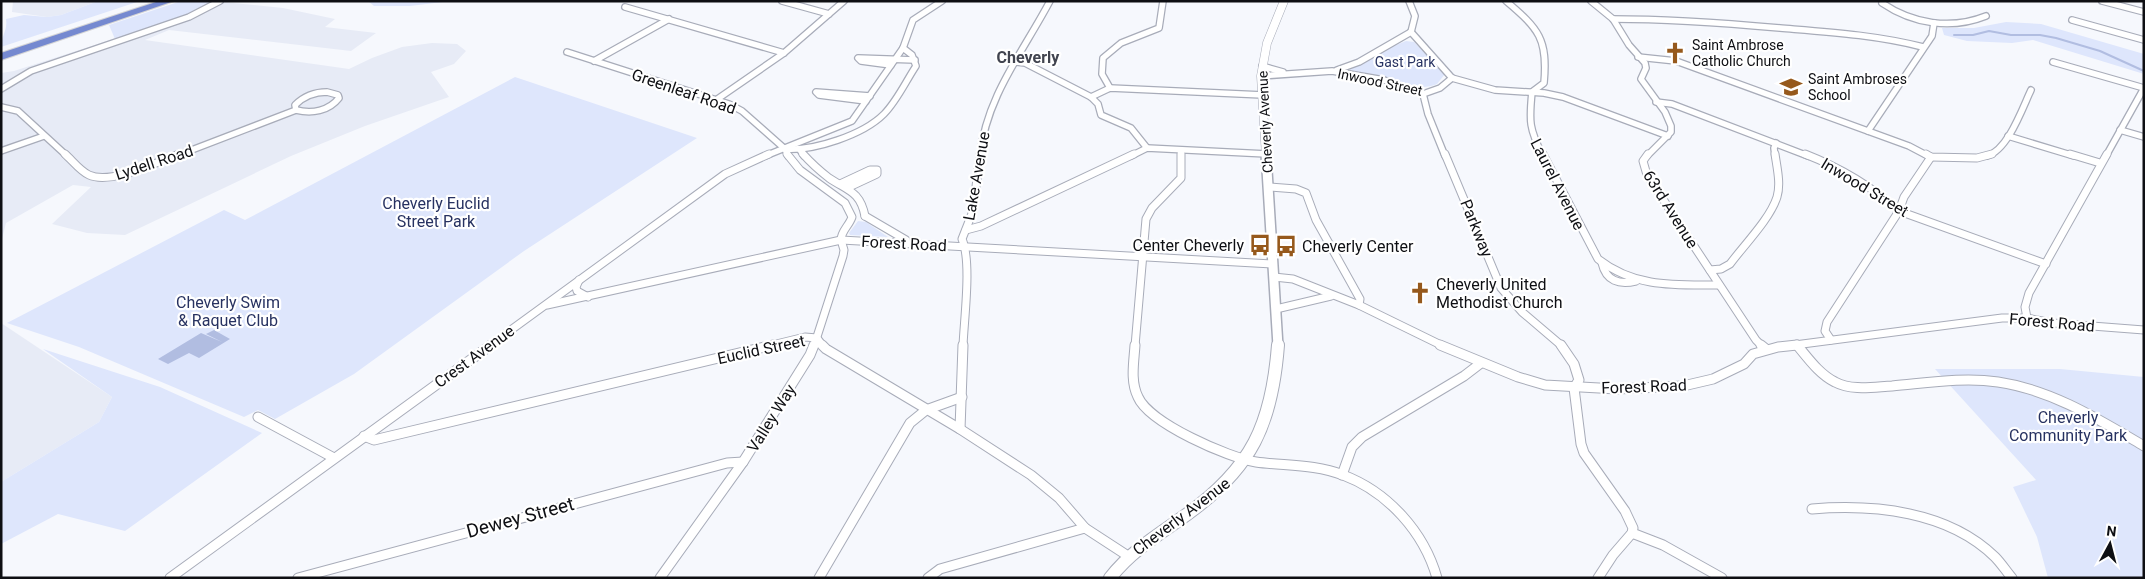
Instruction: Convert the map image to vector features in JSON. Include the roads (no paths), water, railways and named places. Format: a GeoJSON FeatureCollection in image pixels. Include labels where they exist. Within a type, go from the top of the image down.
{"type":"FeatureCollection","features":[{"type":"Feature","properties":{"kind":"highway"},"geometry":{"type":"LineString","coordinates":[[1,51],[152,1]]}},
{"type":"Feature","properties":{"kind":"highway"},"geometry":{"type":"LineString","coordinates":[[1,57],[169,1]]}},
{"type":"Feature","properties":{"kind":"street"},"geometry":{"type":"LineString","coordinates":[[1,89],[31,71],[189,16],[220,1]]}},
{"type":"Feature","properties":{"kind":"street"},"geometry":{"type":"LineString","coordinates":[[782,1],[829,14]]}},
{"type":"Feature","properties":{"kind":"street"},"geometry":{"type":"LineString","coordinates":[[716,100],[784,53],[844,1]]}},
{"type":"Feature","properties":{"kind":"street","name":"Lake Avenue"},"geometry":{"type":"LineString","coordinates":[[960,430],[966,274],[965,246],[962,239],[966,230],[976,186],[986,118],[1050,1]]}},
{"type":"Feature","properties":{"kind":"street"},"geometry":{"type":"LineString","coordinates":[[1110,88],[1105,84],[1101,72],[1103,58],[1122,43],[1159,28],[1163,1]]}},
{"type":"Feature","properties":{"kind":"street","name":"Cheverly Avenue"},"geometry":{"type":"LineString","coordinates":[[1110,578],[1128,556],[1217,492],[1246,460],[1260,434],[1274,392],[1278,345],[1261,76],[1267,43],[1284,1]]}},
{"type":"Feature","properties":{"kind":"street"},"geometry":{"type":"LineString","coordinates":[[1332,72],[1359,62],[1410,32],[1415,11],[1409,1]]}},
{"type":"Feature","properties":{"kind":"street","name":"Laurel Avenue"},"geometry":{"type":"LineString","coordinates":[[1506,1],[1530,21],[1542,38],[1547,60],[1544,83],[1532,92],[1529,118],[1533,136],[1592,249],[1602,263],[1607,278],[1616,283],[1636,281],[1684,285],[1719,285]]}},
{"type":"Feature","properties":{"kind":"street"},"geometry":{"type":"LineString","coordinates":[[1410,32],[1450,72],[1452,78],[1495,90],[1532,92],[1563,97],[1668,136],[1671,132],[1670,124],[1641,79],[1646,66],[1613,19],[1591,1]]}},
{"type":"Feature","properties":{"kind":"street"},"geometry":{"type":"LineString","coordinates":[[2102,1],[2144,12]]}},
{"type":"Feature","properties":{"kind":"street","name":"Crest Avenue"},"geometry":{"type":"LineString","coordinates":[[170,578],[726,174],[755,159],[785,149],[802,140],[847,125],[855,118],[902,48],[913,20],[940,2]]}},
{"type":"Feature","properties":{"kind":"street"},"geometry":{"type":"LineString","coordinates":[[1882,2],[1897,11],[1934,23],[1962,24],[1986,16]]}},
{"type":"Feature","properties":{"kind":"street"},"geometry":{"type":"LineString","coordinates":[[625,7],[784,53]]}},
{"type":"Feature","properties":{"kind":"street"},"geometry":{"type":"LineString","coordinates":[[594,61],[669,19]]}},
{"type":"Feature","properties":{"kind":"street"},"geometry":{"type":"LineString","coordinates":[[1613,19],[1666,19],[1783,29],[1881,38],[1923,47]]}},
{"type":"Feature","properties":{"kind":"street"},"geometry":{"type":"LineString","coordinates":[[2072,20],[2144,40]]}},
{"type":"Feature","properties":{"kind":"street"},"geometry":{"type":"LineString","coordinates":[[1868,131],[1932,36],[1934,23]]}},
{"type":"Feature","properties":{"kind":"street"},"geometry":{"type":"LineString","coordinates":[[893,62],[915,60],[910,52],[902,48]]}},
{"type":"Feature","properties":{"kind":"street","name":"Greenleaf Road"},"geometry":{"type":"LineString","coordinates":[[566,52],[716,100],[742,111],[785,149],[789,158],[800,170],[845,202],[852,216]]}},
{"type":"Feature","properties":{"kind":"street"},"geometry":{"type":"LineString","coordinates":[[1638,56],[1660,57],[1676,61],[1931,156],[1965,158],[1986,156],[1999,150],[2008,136],[2030,90]]}},
{"type":"Feature","properties":{"kind":"street","name":"Crest Avenue"},"geometry":{"type":"LineString","coordinates":[[785,149],[800,150],[847,136],[877,121],[885,113],[916,66],[915,60]]}},
{"type":"Feature","properties":{"kind":"street"},"geometry":{"type":"LineString","coordinates":[[1015,62],[1025,63],[1091,97],[1098,104],[1101,115],[1131,128],[1147,148]]}},
{"type":"Feature","properties":{"kind":"street"},"geometry":{"type":"LineString","coordinates":[[2027,318],[2026,299],[2100,163],[2142,96],[2144,88],[2053,62]]}},
{"type":"Feature","properties":{"kind":"street","name":"Inwood Street"},"geometry":{"type":"LineString","coordinates":[[1262,66],[1288,73]]}},
{"type":"Feature","properties":{"kind":"street","name":"Inwood Street"},"geometry":{"type":"LineString","coordinates":[[1261,76],[1332,72],[1384,80],[1423,94],[1440,88],[1452,78]]}},
{"type":"Feature","properties":{"kind":"street"},"geometry":{"type":"LineString","coordinates":[[1091,97],[1110,88],[1263,95]]}},
{"type":"Feature","properties":{"kind":"street"},"geometry":{"type":"LineString","coordinates":[[822,90],[868,99],[819,95],[816,92],[822,90]]}},
{"type":"Feature","properties":{"kind":"street","name":"Lydell Road"},"geometry":{"type":"LineString","coordinates":[[1,107],[18,111],[88,175],[95,177],[113,176],[140,170],[296,110],[305,112],[318,111],[335,104],[339,98],[338,95],[331,92],[312,94],[297,102],[295,105],[296,110]]}},
{"type":"Feature","properties":{"kind":"street","name":"Parkway"},"geometry":{"type":"LineString","coordinates":[[1423,94],[1428,114],[1501,288],[1516,308],[1564,346],[1579,379],[1578,384],[1574,388],[1581,444],[1584,453],[1625,512],[1632,528],[1632,533]]}},
{"type":"Feature","properties":{"kind":"street","name":"Inwood Street"},"geometry":{"type":"LineString","coordinates":[[1656,102],[1672,104],[1836,166],[1882,196],[1899,211],[2046,264]]}},
{"type":"Feature","properties":{"kind":"street"},"geometry":{"type":"LineString","coordinates":[[2120,130],[2144,138]]}},
{"type":"Feature","properties":{"kind":"street"},"geometry":{"type":"LineString","coordinates":[[1,151],[44,136]]}},
{"type":"Feature","properties":{"kind":"street","name":"63rd Avenue"},"geometry":{"type":"LineString","coordinates":[[1668,136],[1646,155],[1643,162],[1644,168],[1756,340],[1766,349]]}},
{"type":"Feature","properties":{"kind":"street"},"geometry":{"type":"LineString","coordinates":[[2008,136],[2100,163]]}},
{"type":"Feature","properties":{"kind":"street"},"geometry":{"type":"LineString","coordinates":[[1710,270],[1722,270],[1730,264],[1770,211],[1778,188],[1774,148],[1776,143]]}},
{"type":"Feature","properties":{"kind":"street"},"geometry":{"type":"LineString","coordinates":[[966,230],[981,226],[1147,148],[1267,154]]}},
{"type":"Feature","properties":{"kind":"street"},"geometry":{"type":"LineString","coordinates":[[800,150],[826,176],[847,188],[861,200],[865,216]]}},
{"type":"Feature","properties":{"kind":"street"},"geometry":{"type":"LineString","coordinates":[[1180,150],[1181,178],[1152,208],[1146,218],[1133,372],[1134,387],[1139,399],[1145,408],[1177,429],[1233,457],[1295,465],[1342,475],[1370,490],[1405,520],[1427,549],[1437,578]]}},
{"type":"Feature","properties":{"kind":"street"},"geometry":{"type":"LineString","coordinates":[[1831,340],[1825,331],[1827,322],[1899,211],[1904,198],[1931,156]]}},
{"type":"Feature","properties":{"kind":"street"},"geometry":{"type":"LineString","coordinates":[[840,184],[870,170],[877,170],[877,174],[847,188]]}},
{"type":"Feature","properties":{"kind":"street","name":"Cheverly Avenue"},"geometry":{"type":"LineString","coordinates":[[1269,187],[1296,188],[1306,193],[1316,220],[1360,299],[1359,305]]}},
{"type":"Feature","properties":{"kind":"street"},"geometry":{"type":"LineString","coordinates":[[841,240],[841,234],[850,223],[852,216],[865,216],[894,235],[912,243]]}},
{"type":"Feature","properties":{"kind":"street","name":"Forest Road"},"geometry":{"type":"LineString","coordinates":[[542,306],[841,240],[1273,264]]}},
{"type":"Feature","properties":{"kind":"street","name":"Valley Way"},"geometry":{"type":"LineString","coordinates":[[660,578],[708,507],[743,462],[806,362],[817,338],[844,250],[841,240]]}},
{"type":"Feature","properties":{"kind":"street","name":"Forest Road"},"geometry":{"type":"LineString","coordinates":[[1274,277],[1293,279],[1331,296],[1359,305],[1481,363],[1533,382],[1574,388],[1664,388],[1696,384],[1728,373],[1744,364],[1753,354],[1766,349],[2002,318],[2027,318],[2062,324],[2144,330]]}},
{"type":"Feature","properties":{"kind":"street"},"geometry":{"type":"LineString","coordinates":[[579,280],[576,287],[577,291],[588,297]]}},
{"type":"Feature","properties":{"kind":"street"},"geometry":{"type":"LineString","coordinates":[[1276,309],[1331,296]]}},
{"type":"Feature","properties":{"kind":"street","name":"Euclid Street"},"geometry":{"type":"LineString","coordinates":[[364,436],[374,440],[805,337],[817,338],[826,349],[960,430],[1046,486],[1085,528],[1128,556]]}},
{"type":"Feature","properties":{"kind":"street"},"geometry":{"type":"LineString","coordinates":[[1797,345],[1829,378],[1843,385],[1869,387],[1974,380],[2010,384],[2044,393],[2081,409],[2108,422],[2144,446]]}},
{"type":"Feature","properties":{"kind":"street"},"geometry":{"type":"LineString","coordinates":[[1342,475],[1352,447],[1362,437],[1464,376],[1481,363]]}},
{"type":"Feature","properties":{"kind":"street"},"geometry":{"type":"LineString","coordinates":[[819,578],[910,423],[926,410],[962,397]]}},
{"type":"Feature","properties":{"kind":"street"},"geometry":{"type":"LineString","coordinates":[[258,417],[334,458]]}},
{"type":"Feature","properties":{"kind":"street","name":"Dewey Street"},"geometry":{"type":"LineString","coordinates":[[298,578],[727,463],[743,462]]}},
{"type":"Feature","properties":{"kind":"street"},"geometry":{"type":"LineString","coordinates":[[1812,509],[1836,507],[1874,510],[1936,521],[1962,533],[1988,550],[2012,578]]}},
{"type":"Feature","properties":{"kind":"street"},"geometry":{"type":"LineString","coordinates":[[928,578],[940,569],[1085,528]]}},
{"type":"Feature","properties":{"kind":"street"},"geometry":{"type":"LineString","coordinates":[[1598,578],[1613,555],[1632,533],[1663,545],[1722,578]]}},
{"type":"Feature","properties":{"kind":"water"},"geometry":{"type":"Polygon","coordinates":[[[214,330],[230,339],[199,358],[189,353],[168,364],[158,359],[201,333],[222,342],[206,334],[214,330]]]}},
{"type":"Feature","properties":{"kind":"waterway"},"geometry":{"type":"LineString","coordinates":[[1954,35],[1973,35],[1989,31],[2011,35],[2040,35],[2056,38],[2100,51],[2144,71]]}},
{"type":"Feature","properties":{"kind":"place","name":"Saint Ambrose Catholic Church"},"geometry":{"type":"Point","coordinates":[1675,53]}},
{"type":"Feature","properties":{"kind":"place","name":"Saint Ambroses School"},"geometry":{"type":"Point","coordinates":[1791,87]}},
{"type":"Feature","properties":{"kind":"place","name":"Center Cheverly"},"geometry":{"type":"Point","coordinates":[1260,245]}},
{"type":"Feature","properties":{"kind":"place","name":"Cheverly Center"},"geometry":{"type":"Point","coordinates":[1286,246]}},
{"type":"Feature","properties":{"kind":"place","name":"Cheverly United Methodist Church"},"geometry":{"type":"Point","coordinates":[1420,293]}},
{"type":"Feature","properties":{"kind":"district","name":"Cheverly"},"geometry":{"type":"Point","coordinates":[1028,57]}},
{"type":"Feature","properties":{"kind":"park label","name":"Gast Park"},"geometry":{"type":"Point","coordinates":[1405,62]}},
{"type":"Feature","properties":{"kind":"park label","name":"Cheverly Euclid Street Park"},"geometry":{"type":"Point","coordinates":[436,212]}},
{"type":"Feature","properties":{"kind":"park label","name":"Cheverly Swim & Raquet Club"},"geometry":{"type":"Point","coordinates":[228,311]}},
{"type":"Feature","properties":{"kind":"park label","name":"Cheverly Community Park"},"geometry":{"type":"Point","coordinates":[2068,426]}}]}
